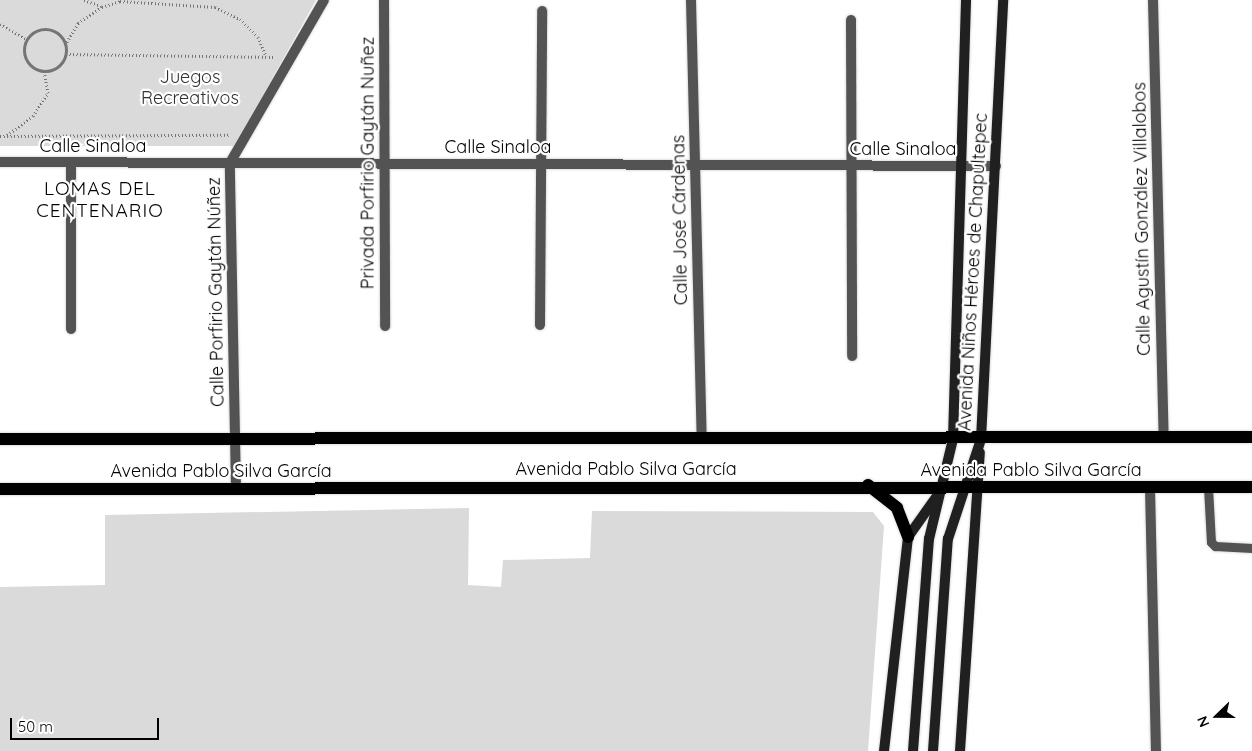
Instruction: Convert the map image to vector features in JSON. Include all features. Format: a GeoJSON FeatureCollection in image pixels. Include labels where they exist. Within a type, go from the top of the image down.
{"type":"FeatureCollection","features":[{"type":"Feature","properties":{"kind":"main road","name":"Avenida Niños Héroes de Chapultepec"},"geometry":{"type":"LineString","coordinates":[[913,751],[930,539],[953,439],[963,165],[966,0]]}},
{"type":"Feature","properties":{"kind":"main road","name":"Avenida Niños Héroes de Chapultepec"},"geometry":{"type":"LineString","coordinates":[[932,751],[948,539],[971,488],[981,438],[1003,0]]}},
{"type":"Feature","properties":{"kind":"main road","name":"Avenida Pablo Silva García"},"geometry":{"type":"LineString","coordinates":[[0,438],[953,439],[1252,437]]}},
{"type":"Feature","properties":{"kind":"main road","name":"Avenida Pablo Silva García"},"geometry":{"type":"LineString","coordinates":[[0,489],[868,485],[942,488],[1252,487]]}},
{"type":"Feature","properties":{"kind":"main road"},"geometry":{"type":"LineString","coordinates":[[868,485],[897,508],[908,537],[884,751]]}},
{"type":"Feature","properties":{"kind":"main road"},"geometry":{"type":"LineString","coordinates":[[908,537],[942,488]]}},
{"type":"Feature","properties":{"kind":"main road"},"geometry":{"type":"LineString","coordinates":[[960,751],[971,488]]}},
{"type":"Feature","properties":{"kind":"street","name":"Calle Porfirio Gaytán Núñez"},"geometry":{"type":"LineString","coordinates":[[236,488],[230,163],[324,0]]}},
{"type":"Feature","properties":{"kind":"street","name":"Privada Porfirio Gaytán Nuñez"},"geometry":{"type":"LineString","coordinates":[[384,0],[385,326]]}},
{"type":"Feature","properties":{"kind":"street","name":"Calle José Cárdenas"},"geometry":{"type":"LineString","coordinates":[[691,0],[702,439]]}},
{"type":"Feature","properties":{"kind":"street","name":"Calle Agustín González Villalobos"},"geometry":{"type":"LineString","coordinates":[[1153,0],[1164,438]]}},
{"type":"Feature","properties":{"kind":"street"},"geometry":{"type":"LineString","coordinates":[[540,325],[542,11]]}},
{"type":"Feature","properties":{"kind":"street"},"geometry":{"type":"LineString","coordinates":[[851,20],[852,356]]}},
{"type":"Feature","properties":{"kind":"street","name":"Calle Sinaloa"},"geometry":{"type":"LineString","coordinates":[[0,162],[996,166]]}},
{"type":"Feature","properties":{"kind":"street"},"geometry":{"type":"LineString","coordinates":[[71,162],[71,329]]}},
{"type":"Feature","properties":{"kind":"street"},"geometry":{"type":"LineString","coordinates":[[1150,488],[1156,751]]}},
{"type":"Feature","properties":{"kind":"lane"},"geometry":{"type":"LineString","coordinates":[[1208,487],[1211,542],[1215,546],[1252,548]]}},
{"type":"Feature","properties":{"kind":"path"},"geometry":{"type":"LineString","coordinates":[[84,0],[102,7]]}},
{"type":"Feature","properties":{"kind":"path"},"geometry":{"type":"LineString","coordinates":[[65,45],[78,23],[102,7],[120,1],[215,7],[240,19],[258,37],[266,56]]}},
{"type":"Feature","properties":{"kind":"path"},"geometry":{"type":"LineString","coordinates":[[0,24],[26,39]]}},
{"type":"Feature","properties":{"kind":"path"},"geometry":{"type":"LineString","coordinates":[[26,39],[37,30],[52,30],[65,45],[66,54],[58,66],[44,71]]}},
{"type":"Feature","properties":{"kind":"path"},"geometry":{"type":"LineString","coordinates":[[6,136],[32,116],[48,93],[44,71],[26,60],[26,39]]}},
{"type":"Feature","properties":{"kind":"path"},"geometry":{"type":"LineString","coordinates":[[66,54],[266,56],[291,58]]}},
{"type":"Feature","properties":{"kind":"path"},"geometry":{"type":"LineString","coordinates":[[0,136],[246,135]]}},
{"type":"Feature","properties":{"kind":"green space","name":"Juegos Recreativos"},"geometry":{"type":"Polygon","coordinates":[[[0,0],[316,0],[234,146],[0,146],[0,0]]]}},
{"type":"Feature","properties":{"kind":"green space"},"geometry":{"type":"Polygon","coordinates":[[[469,508],[468,585],[501,587],[503,560],[590,558],[592,511],[873,512],[884,526],[868,751],[0,751],[0,587],[105,585],[105,515],[469,508]]]}},
{"type":"Feature","properties":{"kind":"district","name":"LOMAS DEL CENTENARIO"},"geometry":{"type":"Point","coordinates":[100,200]}}]}
